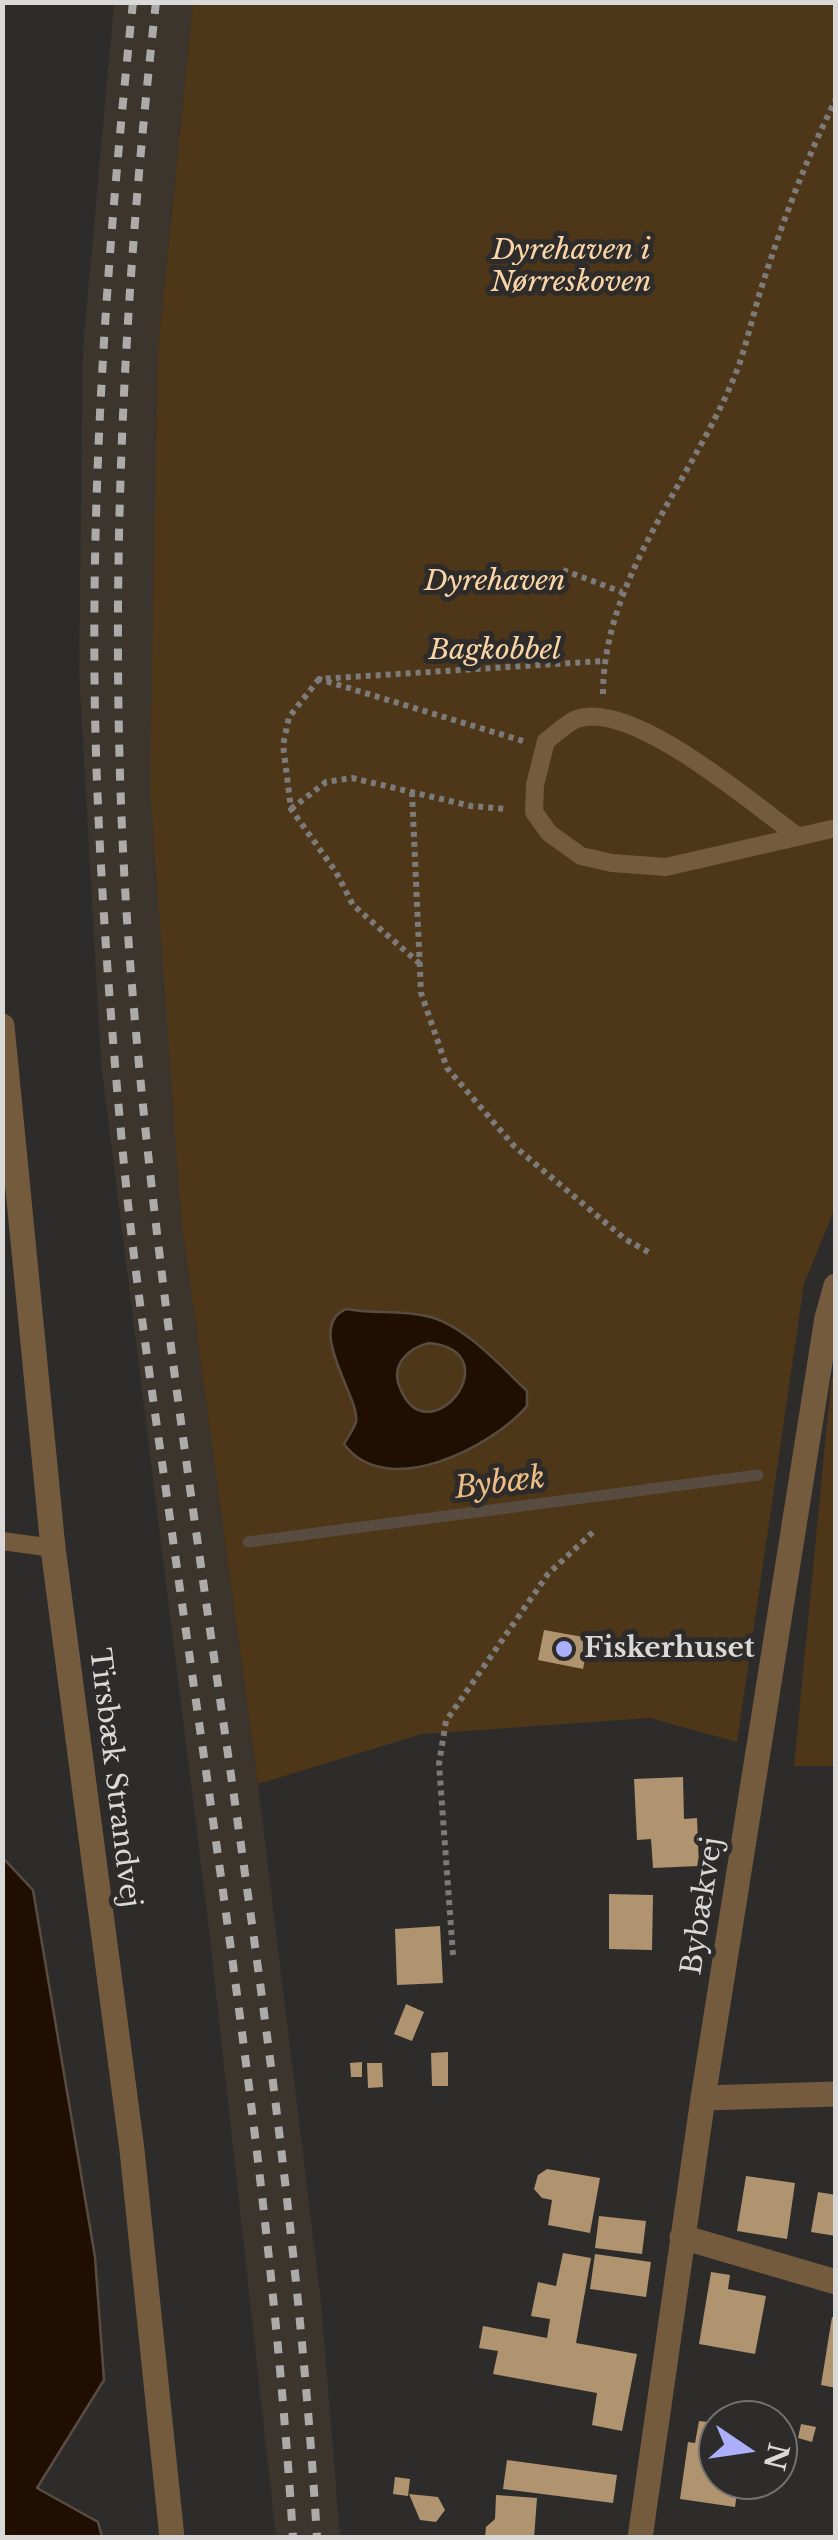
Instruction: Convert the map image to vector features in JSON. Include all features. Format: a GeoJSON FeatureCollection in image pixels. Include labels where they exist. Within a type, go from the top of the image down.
{"type":"FeatureCollection","features":[{"type":"Feature","properties":{"kind":"street","name":"Tirsbæk Strandvej"},"geometry":{"type":"LineString","coordinates":[[2,1026],[11,1221],[132,2150],[172,2538]]}},
{"type":"Feature","properties":{"kind":"street","name":"Bybækvej"},"geometry":{"type":"LineString","coordinates":[[640,2538],[703,2098],[826,1318],[836,1286]]}},
{"type":"Feature","properties":{"kind":"street"},"geometry":{"type":"LineString","coordinates":[[703,2098],[836,2094]]}},
{"type":"Feature","properties":{"kind":"street"},"geometry":{"type":"LineString","coordinates":[[682,2237],[836,2282]]}},
{"type":"Feature","properties":{"kind":"lane"},"geometry":{"type":"LineString","coordinates":[[796,835],[668,744],[629,722],[603,717],[578,719],[546,741],[535,784],[534,812],[549,833],[581,856],[666,867],[836,828]]}},
{"type":"Feature","properties":{"kind":"lane"},"geometry":{"type":"LineString","coordinates":[[2,1541],[53,1548]]}},
{"type":"Feature","properties":{"kind":"path"},"geometry":{"type":"LineString","coordinates":[[603,717],[603,661],[622,592],[738,367],[806,165],[836,99]]}},
{"type":"Feature","properties":{"kind":"path"},"geometry":{"type":"LineString","coordinates":[[562,570],[622,592]]}},
{"type":"Feature","properties":{"kind":"path"},"geometry":{"type":"LineString","coordinates":[[420,964],[353,904],[336,872],[291,808],[283,745],[289,717],[319,679],[603,661]]}},
{"type":"Feature","properties":{"kind":"path"},"geometry":{"type":"LineString","coordinates":[[319,679],[544,748]]}},
{"type":"Feature","properties":{"kind":"path"},"geometry":{"type":"LineString","coordinates":[[291,808],[326,782],[352,778],[472,806],[534,812]]}},
{"type":"Feature","properties":{"kind":"path"},"geometry":{"type":"LineString","coordinates":[[412,792],[422,993],[447,1068],[514,1146],[624,1240],[652,1254]]}},
{"type":"Feature","properties":{"kind":"path"},"geometry":{"type":"LineString","coordinates":[[453,1955],[438,1764],[446,1720],[548,1574],[592,1532]]}},
{"type":"Feature","properties":{"kind":"shaded area"},"geometry":{"type":"Polygon","coordinates":[[[114,3],[193,3],[158,349],[181,1217],[258,1784],[321,2302],[340,2537],[276,2537],[208,1921],[101,1062],[79,670],[83,348],[114,3]]]}},
{"type":"Feature","properties":{"kind":"shaded area"},"geometry":{"type":"Polygon","coordinates":[[[346,1309],[416,1314],[440,1320],[480,1346],[527,1391],[527,1406],[489,1438],[438,1462],[385,1468],[362,1460],[344,1444],[356,1422],[332,1347],[335,1318],[346,1309]],[[429,1343],[403,1359],[398,1380],[413,1407],[428,1412],[444,1407],[456,1395],[464,1380],[464,1364],[453,1350],[429,1343]]]}},
{"type":"Feature","properties":{"kind":"shaded area"},"geometry":{"type":"Polygon","coordinates":[[[2,1857],[33,1890],[95,2257],[104,2380],[37,2488],[98,2522],[102,2537],[3,2537],[2,1857]]]}},
{"type":"Feature","properties":{"kind":"green space","name":"Bagkobbel"},"geometry":{"type":"Polygon","coordinates":[[[193,3],[835,3],[835,1208],[804,1284],[737,1742],[650,1718],[422,1734],[258,1784],[181,1217],[150,786],[158,349],[193,3]]]}},
{"type":"Feature","properties":{"kind":"green space"},"geometry":{"type":"Polygon","coordinates":[[[835,1369],[835,1766],[794,1766],[831,1382],[835,1369]]]}},
{"type":"Feature","properties":{"kind":"building","name":"Fiskerhuset"},"geometry":{"type":"Polygon","coordinates":[[[544,1630],[589,1638],[583,1669],[538,1660],[544,1630]]]}},
{"type":"Feature","properties":{"kind":"building"},"geometry":{"type":"Polygon","coordinates":[[[683,1777],[684,1819],[697,1818],[699,1866],[653,1868],[651,1839],[637,1840],[634,1779],[683,1777]]]}},
{"type":"Feature","properties":{"kind":"building"},"geometry":{"type":"Polygon","coordinates":[[[609,1894],[653,1895],[652,1950],[609,1949],[609,1894]]]}},
{"type":"Feature","properties":{"kind":"building"},"geometry":{"type":"Polygon","coordinates":[[[440,1926],[443,1983],[397,1985],[395,1929],[440,1926]]]}},
{"type":"Feature","properties":{"kind":"building"},"geometry":{"type":"Polygon","coordinates":[[[406,2004],[424,2012],[412,2041],[394,2034],[406,2004]]]}},
{"type":"Feature","properties":{"kind":"building"},"geometry":{"type":"Polygon","coordinates":[[[448,2052],[448,2086],[432,2086],[431,2053],[448,2052]]]}},
{"type":"Feature","properties":{"kind":"building"},"geometry":{"type":"Polygon","coordinates":[[[362,2062],[362,2077],[351,2077],[350,2063],[362,2062]]]}},
{"type":"Feature","properties":{"kind":"building"},"geometry":{"type":"Polygon","coordinates":[[[367,2063],[382,2063],[383,2087],[368,2088],[367,2063]]]}},
{"type":"Feature","properties":{"kind":"building"},"geometry":{"type":"Polygon","coordinates":[[[547,2169],[600,2178],[590,2233],[548,2225],[552,2200],[542,2198],[534,2189],[538,2175],[547,2169]]]}},
{"type":"Feature","properties":{"kind":"building"},"geometry":{"type":"Polygon","coordinates":[[[746,2176],[795,2183],[787,2239],[737,2231],[746,2176]]]}},
{"type":"Feature","properties":{"kind":"building"},"geometry":{"type":"Polygon","coordinates":[[[818,2192],[836,2195],[836,2236],[811,2232],[818,2192]]]}},
{"type":"Feature","properties":{"kind":"building"},"geometry":{"type":"Polygon","coordinates":[[[599,2216],[646,2221],[642,2254],[595,2248],[599,2216]]]}},
{"type":"Feature","properties":{"kind":"building"},"geometry":{"type":"Polygon","coordinates":[[[563,2253],[591,2258],[576,2343],[637,2354],[622,2431],[592,2425],[597,2393],[493,2374],[498,2351],[479,2348],[483,2326],[547,2338],[550,2319],[531,2316],[538,2282],[556,2286],[563,2253]]]}},
{"type":"Feature","properties":{"kind":"building"},"geometry":{"type":"Polygon","coordinates":[[[595,2254],[651,2262],[646,2297],[590,2289],[595,2254]]]}},
{"type":"Feature","properties":{"kind":"building"},"geometry":{"type":"Polygon","coordinates":[[[711,2272],[730,2275],[728,2289],[766,2296],[755,2354],[699,2344],[711,2272]]]}},
{"type":"Feature","properties":{"kind":"building"},"geometry":{"type":"Polygon","coordinates":[[[832,2317],[836,2318],[836,2388],[821,2385],[832,2317]]]}},
{"type":"Feature","properties":{"kind":"building"},"geometry":{"type":"Polygon","coordinates":[[[801,2424],[816,2427],[812,2442],[798,2438],[801,2424]]]}},
{"type":"Feature","properties":{"kind":"building"},"geometry":{"type":"Polygon","coordinates":[[[698,2426],[698,2500],[736,2500],[735,2507],[680,2499],[688,2442],[695,2443],[698,2426]]]}},
{"type":"Feature","properties":{"kind":"building"},"geometry":{"type":"Polygon","coordinates":[[[507,2460],[617,2475],[613,2503],[503,2489],[507,2460]]]}},
{"type":"Feature","properties":{"kind":"building"},"geometry":{"type":"Polygon","coordinates":[[[395,2477],[410,2479],[408,2496],[393,2494],[395,2477]]]}},
{"type":"Feature","properties":{"kind":"building"},"geometry":{"type":"Polygon","coordinates":[[[409,2494],[438,2497],[445,2510],[436,2522],[420,2520],[409,2494]]]}},
{"type":"Feature","properties":{"kind":"building"},"geometry":{"type":"Polygon","coordinates":[[[496,2495],[537,2498],[534,2538],[485,2538],[486,2527],[495,2519],[496,2495]]]}},
{"type":"Feature","properties":{"kind":"waterway","name":"Bybæk"},"geometry":{"type":"LineString","coordinates":[[248,1542],[758,1475]]}},
{"type":"Feature","properties":{"kind":"railway"},"geometry":{"type":"LineString","coordinates":[[133,2],[107,294],[97,489],[95,684],[105,926],[134,1257],[258,2160],[293,2538]]}},
{"type":"Feature","properties":{"kind":"railway"},"geometry":{"type":"LineString","coordinates":[[156,2],[133,245],[120,488],[119,731],[123,852],[150,1170],[173,1365],[281,2146],[317,2538]]}},
{"type":"Feature","properties":{"kind":"place","name":"Fiskerhuset"},"geometry":{"type":"Point","coordinates":[564,1649]}},
{"type":"Feature","properties":{"kind":"park label","name":"Dyrehaven i Nørreskoven"},"geometry":{"type":"Point","coordinates":[571,267]}},
{"type":"Feature","properties":{"kind":"park label","name":"Dyrehaven"},"geometry":{"type":"Point","coordinates":[495,582]}}]}
